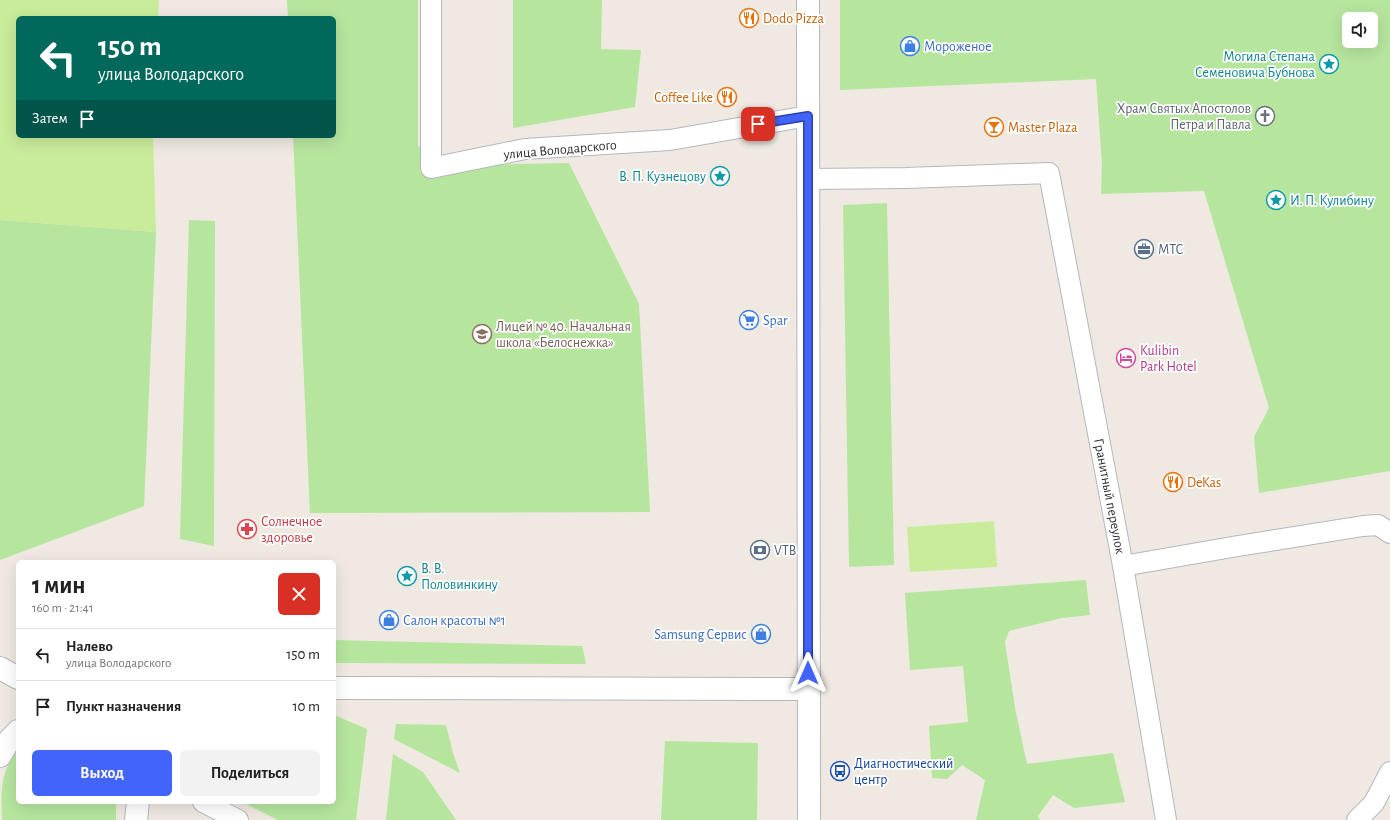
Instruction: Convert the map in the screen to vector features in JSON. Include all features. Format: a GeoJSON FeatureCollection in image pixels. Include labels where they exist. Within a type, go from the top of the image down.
{"type":"FeatureCollection","features":[{"type":"Feature","properties":{"kind":"main road"},"geometry":{"type":"LineString","coordinates":[[808,0],[809,820]]}},
{"type":"Feature","properties":{"kind":"main road"},"geometry":{"type":"LineString","coordinates":[[0,668],[16,677]]}},
{"type":"Feature","properties":{"kind":"main road"},"geometry":{"type":"LineString","coordinates":[[336,688],[808,689]]}},
{"type":"Feature","properties":{"kind":"main road"},"geometry":{"type":"LineString","coordinates":[[0,756],[10,739],[16,733]]}},
{"type":"Feature","properties":{"kind":"main road"},"geometry":{"type":"LineString","coordinates":[[136,820],[138,804]]}},
{"type":"Feature","properties":{"kind":"street","name":"улица Володарского"},"geometry":{"type":"LineString","coordinates":[[431,0],[431,168],[524,149],[670,140],[808,116]]}},
{"type":"Feature","properties":{"kind":"street","name":"Гранитный переулок"},"geometry":{"type":"LineString","coordinates":[[808,179],[1049,173],[1123,566],[1166,820]]}},
{"type":"Feature","properties":{"kind":"street"},"geometry":{"type":"LineString","coordinates":[[1123,566],[1363,526],[1378,525],[1390,533]]}},
{"type":"Feature","properties":{"kind":"street"},"geometry":{"type":"LineString","coordinates":[[1357,820],[1374,803],[1390,772]]}},
{"type":"Feature","properties":{"kind":"street"},"geometry":{"type":"LineString","coordinates":[[207,804],[238,820]]}},
{"type":"Feature","properties":{"kind":"green space"},"geometry":{"type":"Polygon","coordinates":[[[0,0],[159,0],[158,16],[16,16],[16,138],[153,138],[156,232],[0,220],[0,0]]]}},
{"type":"Feature","properties":{"kind":"green space"},"geometry":{"type":"Polygon","coordinates":[[[287,0],[418,0],[418,145],[430,166],[569,163],[639,304],[650,512],[310,513],[293,138],[336,138],[336,16],[288,16],[287,0]]]}},
{"type":"Feature","properties":{"kind":"green space"},"geometry":{"type":"Polygon","coordinates":[[[513,0],[602,0],[601,49],[641,50],[635,107],[513,128],[513,0]]]}},
{"type":"Feature","properties":{"kind":"green space"},"geometry":{"type":"Polygon","coordinates":[[[840,0],[1390,0],[1390,471],[1259,493],[1254,437],[1269,408],[1204,191],[1101,194],[1102,164],[1096,79],[840,90],[840,0]]]}},
{"type":"Feature","properties":{"kind":"green space"},"geometry":{"type":"Polygon","coordinates":[[[887,203],[894,565],[849,567],[843,205],[887,203]]]}},
{"type":"Feature","properties":{"kind":"green space"},"geometry":{"type":"Polygon","coordinates":[[[0,220],[156,232],[144,506],[0,560],[0,220]]]}},
{"type":"Feature","properties":{"kind":"green space"},"geometry":{"type":"Polygon","coordinates":[[[189,220],[215,221],[214,546],[180,539],[189,220]]]}},
{"type":"Feature","properties":{"kind":"green space"},"geometry":{"type":"Polygon","coordinates":[[[994,521],[997,567],[910,572],[907,527],[994,521]]]}},
{"type":"Feature","properties":{"kind":"green space"},"geometry":{"type":"Polygon","coordinates":[[[1086,580],[1090,615],[1062,618],[1009,631],[1005,642],[1015,708],[1027,764],[1113,753],[1125,802],[1074,808],[1053,795],[1038,816],[1040,820],[976,820],[985,780],[962,765],[947,779],[932,778],[929,726],[968,722],[963,666],[910,670],[905,593],[1086,580]]]}},
{"type":"Feature","properties":{"kind":"green space"},"geometry":{"type":"Polygon","coordinates":[[[336,640],[582,646],[586,664],[336,663],[336,640]]]}},
{"type":"Feature","properties":{"kind":"green space"},"geometry":{"type":"Polygon","coordinates":[[[336,716],[367,729],[356,820],[278,820],[246,804],[336,804],[336,716]]]}},
{"type":"Feature","properties":{"kind":"green space"},"geometry":{"type":"Polygon","coordinates":[[[396,724],[446,725],[460,773],[394,739],[396,724]]]}},
{"type":"Feature","properties":{"kind":"green space"},"geometry":{"type":"Polygon","coordinates":[[[665,741],[758,743],[757,820],[661,820],[665,741]]]}},
{"type":"Feature","properties":{"kind":"green space"},"geometry":{"type":"Polygon","coordinates":[[[16,753],[16,804],[116,804],[116,820],[2,820],[3,782],[12,758],[16,753]]]}},
{"type":"Feature","properties":{"kind":"green space"},"geometry":{"type":"Polygon","coordinates":[[[393,754],[423,772],[456,820],[386,820],[393,754]]]}},
{"type":"Feature","properties":{"kind":"place","name":"Dodo Pizza"},"geometry":{"type":"Point","coordinates":[749,18]}},
{"type":"Feature","properties":{"kind":"place","name":"Мороженое"},"geometry":{"type":"Point","coordinates":[910,46]}},
{"type":"Feature","properties":{"kind":"place","name":"Могила Степана Семеновича Бубнова"},"geometry":{"type":"Point","coordinates":[1329,64]}},
{"type":"Feature","properties":{"kind":"place","name":"Coffee Like"},"geometry":{"type":"Point","coordinates":[727,97]}},
{"type":"Feature","properties":{"kind":"place","name":"Храм Святых Апостолов Петра и Павла"},"geometry":{"type":"Point","coordinates":[1265,116]}},
{"type":"Feature","properties":{"kind":"place","name":"Master Plaza"},"geometry":{"type":"Point","coordinates":[994,127]}},
{"type":"Feature","properties":{"kind":"place","name":"В. П. Кузнецову"},"geometry":{"type":"Point","coordinates":[720,176]}},
{"type":"Feature","properties":{"kind":"place","name":"И. П. Кулибину"},"geometry":{"type":"Point","coordinates":[1276,200]}},
{"type":"Feature","properties":{"kind":"place","name":"МТС"},"geometry":{"type":"Point","coordinates":[1144,249]}},
{"type":"Feature","properties":{"kind":"place","name":"Spar"},"geometry":{"type":"Point","coordinates":[749,320]}},
{"type":"Feature","properties":{"kind":"place","name":"Лицей № 40. Начальная школа «Белоснежка»"},"geometry":{"type":"Point","coordinates":[482,334]}},
{"type":"Feature","properties":{"kind":"place","name":"Kulibin Park Hotel"},"geometry":{"type":"Point","coordinates":[1126,358]}},
{"type":"Feature","properties":{"kind":"place","name":"DeKas"},"geometry":{"type":"Point","coordinates":[1173,482]}},
{"type":"Feature","properties":{"kind":"place","name":"Солнечное здоровье"},"geometry":{"type":"Point","coordinates":[247,529]}},
{"type":"Feature","properties":{"kind":"place","name":"VTB"},"geometry":{"type":"Point","coordinates":[760,550]}},
{"type":"Feature","properties":{"kind":"place","name":"В. В. Половинкину"},"geometry":{"type":"Point","coordinates":[407,576]}},
{"type":"Feature","properties":{"kind":"place","name":"Салон красоты №1"},"geometry":{"type":"Point","coordinates":[389,620]}},
{"type":"Feature","properties":{"kind":"place","name":"Samsung Сервис"},"geometry":{"type":"Point","coordinates":[761,634]}},
{"type":"Feature","properties":{"kind":"place","name":"Диагностический центр"},"geometry":{"type":"Point","coordinates":[840,771]}},
{"type":"Feature","properties":{"kind":"route"},"geometry":{"type":"LineString","coordinates":[[758,124],[808,116],[808,673]]}}]}
